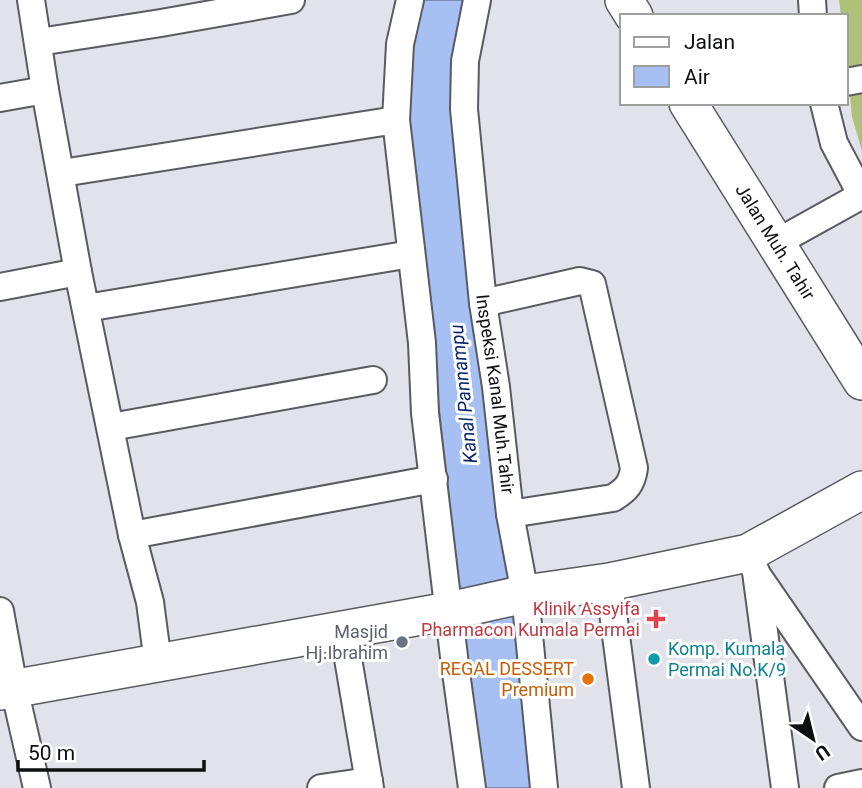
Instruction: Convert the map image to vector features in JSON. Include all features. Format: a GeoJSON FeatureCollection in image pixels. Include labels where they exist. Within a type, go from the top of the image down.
{"type":"FeatureCollection","features":[{"type":"Feature","properties":{"kind":"street"},"geometry":{"type":"LineString","coordinates":[[31,0],[78,272],[132,535],[150,601],[158,663]]}},
{"type":"Feature","properties":{"kind":"street"},"geometry":{"type":"LineString","coordinates":[[38,42],[160,12],[291,0]]}},
{"type":"Feature","properties":{"kind":"street"},"geometry":{"type":"LineString","coordinates":[[410,0],[400,44],[396,120],[422,343],[425,413],[452,609],[472,788]]}},
{"type":"Feature","properties":{"kind":"street","name":"Inspeksi Kanal Muh.Tahir"},"geometry":{"type":"LineString","coordinates":[[477,0],[465,61],[464,109],[483,303],[496,387],[544,788]]}},
{"type":"Feature","properties":{"kind":"street"},"geometry":{"type":"LineString","coordinates":[[0,98],[45,90]]}},
{"type":"Feature","properties":{"kind":"street","name":"Jalan Muh. Tahir"},"geometry":{"type":"LineString","coordinates":[[689,105],[862,381]]}},
{"type":"Feature","properties":{"kind":"street"},"geometry":{"type":"LineString","coordinates":[[774,244],[862,196],[834,143],[824,105]]}},
{"type":"Feature","properties":{"kind":"street"},"geometry":{"type":"LineString","coordinates":[[62,173],[396,120]]}},
{"type":"Feature","properties":{"kind":"street"},"geometry":{"type":"LineString","coordinates":[[86,307],[411,254]]}},
{"type":"Feature","properties":{"kind":"street"},"geometry":{"type":"LineString","coordinates":[[0,287],[78,272]]}},
{"type":"Feature","properties":{"kind":"street"},"geometry":{"type":"LineString","coordinates":[[483,303],[580,281],[589,281],[592,284],[634,468],[632,481],[625,491],[613,498],[510,514]]}},
{"type":"Feature","properties":{"kind":"street"},"geometry":{"type":"LineString","coordinates":[[111,427],[373,380]]}},
{"type":"Feature","properties":{"kind":"street"},"geometry":{"type":"LineString","coordinates":[[132,535],[434,479]]}},
{"type":"Feature","properties":{"kind":"street"},"geometry":{"type":"LineString","coordinates":[[7,689],[519,596],[752,562],[862,489]]}},
{"type":"Feature","properties":{"kind":"street"},"geometry":{"type":"LineString","coordinates":[[752,562],[862,727]]}},
{"type":"Feature","properties":{"kind":"street"},"geometry":{"type":"LineString","coordinates":[[752,562],[785,788]]}},
{"type":"Feature","properties":{"kind":"street"},"geometry":{"type":"LineString","coordinates":[[609,582],[636,788]]}},
{"type":"Feature","properties":{"kind":"street"},"geometry":{"type":"LineString","coordinates":[[0,611],[7,689],[37,788]]}},
{"type":"Feature","properties":{"kind":"street"},"geometry":{"type":"LineString","coordinates":[[321,788],[370,785],[343,629]]}},
{"type":"Feature","properties":{"kind":"street"},"geometry":{"type":"LineString","coordinates":[[838,788],[862,783]]}},
{"type":"Feature","properties":{"kind":"green space"},"geometry":{"type":"Polygon","coordinates":[[[839,0],[862,0],[862,63],[850,75],[848,14],[841,14],[839,0]]]}},
{"type":"Feature","properties":{"kind":"green space"},"geometry":{"type":"Polygon","coordinates":[[[862,89],[862,151],[852,117],[850,95],[862,89]]]}},
{"type":"Feature","properties":{"kind":"water","name":"Kanal Pannampu"},"geometry":{"type":"Polygon","coordinates":[[[414,0],[466,0],[510,581],[459,591],[406,110],[414,0]]]}},
{"type":"Feature","properties":{"kind":"water"},"geometry":{"type":"Polygon","coordinates":[[[515,615],[532,788],[481,788],[462,623],[515,615]]]}},
{"type":"Feature","properties":{"kind":"place","name":"Klinik Assyifa Pharmacon Kumala Permai"},"geometry":{"type":"Point","coordinates":[656,619]}},
{"type":"Feature","properties":{"kind":"place","name":"Masjid Hj.Ibrahim"},"geometry":{"type":"Point","coordinates":[402,642]}},
{"type":"Feature","properties":{"kind":"place","name":"Komp. Kumala Permai No.K/9"},"geometry":{"type":"Point","coordinates":[654,659]}},
{"type":"Feature","properties":{"kind":"place","name":"REGAL DESSERT Premium"},"geometry":{"type":"Point","coordinates":[588,679]}}]}
